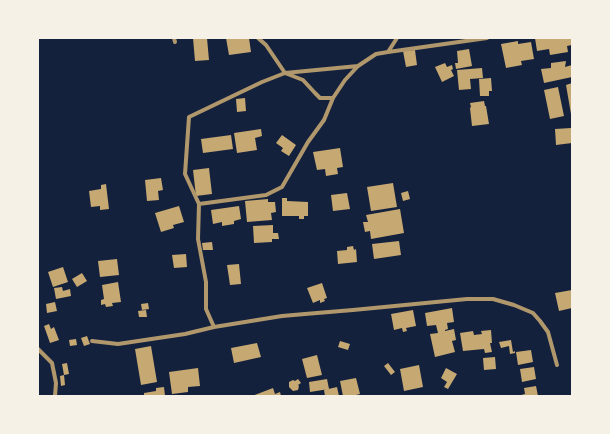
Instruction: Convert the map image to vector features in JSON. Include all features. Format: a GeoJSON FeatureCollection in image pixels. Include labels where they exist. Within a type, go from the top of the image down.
{"type":"FeatureCollection","features":[{"type":"Feature","properties":{"kind":"street"},"geometry":{"type":"LineString","coordinates":[[258,38],[266,45],[285,73],[303,80],[320,98],[333,98]]}},
{"type":"Feature","properties":{"kind":"street"},"geometry":{"type":"LineString","coordinates":[[388,52],[397,38]]}},
{"type":"Feature","properties":{"kind":"street"},"geometry":{"type":"LineString","coordinates":[[199,204],[266,196],[282,187],[308,142],[324,120],[333,98],[345,80],[358,66],[376,54],[487,38]]}},
{"type":"Feature","properties":{"kind":"street"},"geometry":{"type":"LineString","coordinates":[[214,327],[206,309],[206,282],[198,240],[199,204],[185,174],[189,117],[262,82],[285,73],[358,66]]}},
{"type":"Feature","properties":{"kind":"street"},"geometry":{"type":"LineString","coordinates":[[92,341],[118,344],[185,334],[214,327],[305,314],[467,299],[493,300],[514,305],[533,314],[548,332],[557,366]]}},
{"type":"Feature","properties":{"kind":"street"},"geometry":{"type":"LineString","coordinates":[[38,349],[52,363],[56,382],[55,396]]}},
{"type":"Feature","properties":{"kind":"building"},"geometry":{"type":"Polygon","coordinates":[[[193,38],[207,38],[209,60],[195,61],[193,38]]]}},
{"type":"Feature","properties":{"kind":"building"},"geometry":{"type":"Polygon","coordinates":[[[226,38],[249,38],[251,52],[229,55],[226,38]]]}},
{"type":"Feature","properties":{"kind":"building"},"geometry":{"type":"Polygon","coordinates":[[[535,38],[572,38],[572,45],[567,46],[568,52],[550,55],[549,49],[537,51],[535,38]]]}},
{"type":"Feature","properties":{"kind":"building"},"geometry":{"type":"Polygon","coordinates":[[[518,41],[518,44],[531,42],[534,59],[521,61],[522,65],[506,68],[501,44],[518,41]]]}},
{"type":"Feature","properties":{"kind":"building"},"geometry":{"type":"Polygon","coordinates":[[[469,49],[472,66],[456,69],[455,63],[458,63],[457,51],[469,49]]]}},
{"type":"Feature","properties":{"kind":"building"},"geometry":{"type":"Polygon","coordinates":[[[415,50],[417,65],[406,67],[403,51],[415,50]]]}},
{"type":"Feature","properties":{"kind":"building"},"geometry":{"type":"Polygon","coordinates":[[[566,61],[565,67],[572,65],[572,77],[544,83],[541,69],[551,68],[551,63],[566,61]]]}},
{"type":"Feature","properties":{"kind":"building"},"geometry":{"type":"Polygon","coordinates":[[[445,63],[447,67],[452,65],[453,69],[451,70],[454,76],[442,82],[435,67],[445,63]]]}},
{"type":"Feature","properties":{"kind":"building"},"geometry":{"type":"Polygon","coordinates":[[[482,68],[483,78],[470,79],[471,89],[459,90],[457,70],[482,68]]]}},
{"type":"Feature","properties":{"kind":"building"},"geometry":{"type":"Polygon","coordinates":[[[491,78],[492,91],[489,91],[489,96],[480,96],[479,79],[491,78]]]}},
{"type":"Feature","properties":{"kind":"building"},"geometry":{"type":"Polygon","coordinates":[[[572,83],[572,114],[571,114],[566,85],[572,83]]]}},
{"type":"Feature","properties":{"kind":"building"},"geometry":{"type":"Polygon","coordinates":[[[558,87],[564,116],[550,119],[544,90],[558,87]]]}},
{"type":"Feature","properties":{"kind":"building"},"geometry":{"type":"Polygon","coordinates":[[[245,98],[246,111],[237,112],[236,99],[245,98]]]}},
{"type":"Feature","properties":{"kind":"building"},"geometry":{"type":"Polygon","coordinates":[[[484,101],[489,124],[472,126],[470,103],[484,101]]]}},
{"type":"Feature","properties":{"kind":"building"},"geometry":{"type":"Polygon","coordinates":[[[571,128],[572,143],[556,145],[555,129],[571,128]]]}},
{"type":"Feature","properties":{"kind":"building"},"geometry":{"type":"Polygon","coordinates":[[[261,129],[262,136],[255,138],[257,150],[237,153],[234,133],[261,129]]]}},
{"type":"Feature","properties":{"kind":"building"},"geometry":{"type":"Polygon","coordinates":[[[231,135],[233,149],[203,153],[201,139],[231,135]]]}},
{"type":"Feature","properties":{"kind":"building"},"geometry":{"type":"Polygon","coordinates":[[[282,135],[296,145],[289,156],[281,151],[283,148],[276,143],[282,135]]]}},
{"type":"Feature","properties":{"kind":"building"},"geometry":{"type":"Polygon","coordinates":[[[340,148],[343,167],[337,168],[338,174],[326,176],[325,169],[317,170],[313,152],[340,148]]]}},
{"type":"Feature","properties":{"kind":"building"},"geometry":{"type":"Polygon","coordinates":[[[209,168],[212,194],[196,196],[193,170],[209,168]]]}},
{"type":"Feature","properties":{"kind":"building"},"geometry":{"type":"Polygon","coordinates":[[[161,178],[163,190],[158,191],[159,200],[147,201],[145,180],[161,178]]]}},
{"type":"Feature","properties":{"kind":"building"},"geometry":{"type":"Polygon","coordinates":[[[393,183],[397,207],[371,211],[367,187],[393,183]]]}},
{"type":"Feature","properties":{"kind":"building"},"geometry":{"type":"Polygon","coordinates":[[[106,184],[109,209],[100,210],[100,206],[91,207],[89,191],[101,189],[101,185],[106,184]]]}},
{"type":"Feature","properties":{"kind":"building"},"geometry":{"type":"Polygon","coordinates":[[[408,191],[410,199],[403,201],[401,193],[408,191]]]}},
{"type":"Feature","properties":{"kind":"building"},"geometry":{"type":"Polygon","coordinates":[[[347,193],[350,209],[333,211],[331,195],[347,193]]]}},
{"type":"Feature","properties":{"kind":"building"},"geometry":{"type":"Polygon","coordinates":[[[282,198],[287,198],[287,201],[308,202],[308,216],[304,216],[304,219],[299,219],[299,216],[282,216],[282,198]]]}},
{"type":"Feature","properties":{"kind":"building"},"geometry":{"type":"Polygon","coordinates":[[[268,199],[268,202],[275,202],[276,212],[271,213],[272,220],[247,222],[245,201],[268,199]]]}},
{"type":"Feature","properties":{"kind":"building"},"geometry":{"type":"Polygon","coordinates":[[[179,206],[184,222],[173,225],[174,228],[161,232],[155,213],[179,206]]]}},
{"type":"Feature","properties":{"kind":"building"},"geometry":{"type":"Polygon","coordinates":[[[239,206],[241,219],[234,221],[234,224],[222,226],[222,222],[213,224],[211,210],[239,206]]]}},
{"type":"Feature","properties":{"kind":"building"},"geometry":{"type":"Polygon","coordinates":[[[400,209],[404,233],[371,239],[370,231],[365,232],[363,222],[368,222],[366,215],[400,209]]]}},
{"type":"Feature","properties":{"kind":"building"},"geometry":{"type":"Polygon","coordinates":[[[273,225],[273,233],[278,233],[279,239],[272,239],[272,242],[254,243],[253,226],[273,225]]]}},
{"type":"Feature","properties":{"kind":"building"},"geometry":{"type":"Polygon","coordinates":[[[399,241],[401,255],[374,259],[372,244],[399,241]]]}},
{"type":"Feature","properties":{"kind":"building"},"geometry":{"type":"Polygon","coordinates":[[[212,242],[213,250],[203,250],[202,243],[212,242]]]}},
{"type":"Feature","properties":{"kind":"building"},"geometry":{"type":"Polygon","coordinates":[[[353,246],[354,250],[356,249],[357,262],[338,264],[337,251],[347,250],[347,247],[353,246]]]}},
{"type":"Feature","properties":{"kind":"building"},"geometry":{"type":"Polygon","coordinates":[[[186,254],[187,267],[174,268],[172,255],[186,254]]]}},
{"type":"Feature","properties":{"kind":"building"},"geometry":{"type":"Polygon","coordinates":[[[117,259],[119,275],[100,277],[98,261],[117,259]]]}},
{"type":"Feature","properties":{"kind":"building"},"geometry":{"type":"Polygon","coordinates":[[[239,264],[241,284],[230,285],[227,265],[239,264]]]}},
{"type":"Feature","properties":{"kind":"building"},"geometry":{"type":"Polygon","coordinates":[[[63,267],[68,282],[53,287],[48,272],[63,267]]]}},
{"type":"Feature","properties":{"kind":"building"},"geometry":{"type":"Polygon","coordinates":[[[82,273],[87,281],[77,287],[72,279],[82,273]]]}},
{"type":"Feature","properties":{"kind":"building"},"geometry":{"type":"Polygon","coordinates":[[[118,282],[121,302],[112,303],[113,306],[106,307],[105,304],[101,305],[101,300],[104,299],[102,285],[118,282]]]}},
{"type":"Feature","properties":{"kind":"building"},"geometry":{"type":"Polygon","coordinates":[[[322,283],[327,298],[324,299],[325,301],[320,303],[320,300],[313,303],[307,288],[322,283]]]}},
{"type":"Feature","properties":{"kind":"building"},"geometry":{"type":"Polygon","coordinates":[[[62,287],[63,291],[70,289],[71,296],[56,299],[54,288],[62,287]]]}},
{"type":"Feature","properties":{"kind":"building"},"geometry":{"type":"Polygon","coordinates":[[[572,290],[572,308],[559,311],[555,293],[572,290]]]}},
{"type":"Feature","properties":{"kind":"building"},"geometry":{"type":"Polygon","coordinates":[[[55,302],[57,311],[47,313],[46,304],[55,302]]]}},
{"type":"Feature","properties":{"kind":"building"},"geometry":{"type":"Polygon","coordinates":[[[148,303],[149,309],[142,310],[141,304],[148,303]]]}},
{"type":"Feature","properties":{"kind":"building"},"geometry":{"type":"Polygon","coordinates":[[[452,308],[454,322],[447,323],[448,329],[445,331],[454,329],[456,340],[452,341],[455,352],[435,357],[430,334],[438,333],[436,325],[427,326],[425,313],[452,308]]]}},
{"type":"Feature","properties":{"kind":"building"},"geometry":{"type":"Polygon","coordinates":[[[146,310],[147,317],[139,317],[138,311],[146,310]]]}},
{"type":"Feature","properties":{"kind":"building"},"geometry":{"type":"Polygon","coordinates":[[[413,310],[416,326],[406,328],[407,331],[403,332],[402,328],[394,330],[391,314],[413,310]]]}},
{"type":"Feature","properties":{"kind":"building"},"geometry":{"type":"Polygon","coordinates":[[[49,324],[51,329],[54,327],[59,340],[50,343],[44,326],[49,324]]]}},
{"type":"Feature","properties":{"kind":"building"},"geometry":{"type":"Polygon","coordinates":[[[491,330],[492,343],[490,343],[492,352],[485,353],[484,349],[463,351],[460,333],[473,331],[474,335],[482,334],[481,331],[491,330]]]}},
{"type":"Feature","properties":{"kind":"building"},"geometry":{"type":"Polygon","coordinates":[[[87,336],[90,344],[84,346],[81,338],[87,336]]]}},
{"type":"Feature","properties":{"kind":"building"},"geometry":{"type":"Polygon","coordinates":[[[76,339],[77,345],[70,346],[69,340],[76,339]]]}},
{"type":"Feature","properties":{"kind":"building"},"geometry":{"type":"Polygon","coordinates":[[[511,340],[513,352],[515,351],[515,353],[510,354],[509,346],[501,348],[499,342],[511,340]]]}},
{"type":"Feature","properties":{"kind":"building"},"geometry":{"type":"Polygon","coordinates":[[[340,341],[350,344],[348,350],[338,347],[340,341]]]}},
{"type":"Feature","properties":{"kind":"building"},"geometry":{"type":"Polygon","coordinates":[[[257,343],[261,357],[234,363],[231,348],[257,343]]]}},
{"type":"Feature","properties":{"kind":"building"},"geometry":{"type":"Polygon","coordinates":[[[151,346],[157,382],[141,385],[135,349],[151,346]]]}},
{"type":"Feature","properties":{"kind":"building"},"geometry":{"type":"Polygon","coordinates":[[[531,350],[533,362],[518,365],[516,352],[531,350]]]}},
{"type":"Feature","properties":{"kind":"building"},"geometry":{"type":"Polygon","coordinates":[[[317,355],[322,375],[307,378],[302,359],[317,355]]]}},
{"type":"Feature","properties":{"kind":"building"},"geometry":{"type":"Polygon","coordinates":[[[495,357],[496,369],[484,370],[483,358],[495,357]]]}},
{"type":"Feature","properties":{"kind":"building"},"geometry":{"type":"Polygon","coordinates":[[[67,363],[69,374],[64,375],[62,364],[67,363]]]}},
{"type":"Feature","properties":{"kind":"building"},"geometry":{"type":"Polygon","coordinates":[[[388,363],[395,372],[391,375],[384,366],[388,363]]]}},
{"type":"Feature","properties":{"kind":"building"},"geometry":{"type":"Polygon","coordinates":[[[419,365],[423,387],[404,391],[400,369],[419,365]]]}},
{"type":"Feature","properties":{"kind":"building"},"geometry":{"type":"Polygon","coordinates":[[[534,367],[536,379],[522,382],[520,369],[534,367]]]}},
{"type":"Feature","properties":{"kind":"building"},"geometry":{"type":"Polygon","coordinates":[[[198,368],[200,386],[188,387],[188,392],[172,394],[169,372],[198,368]]]}},
{"type":"Feature","properties":{"kind":"building"},"geometry":{"type":"Polygon","coordinates":[[[446,368],[457,374],[448,389],[444,387],[447,382],[441,378],[446,368]]]}},
{"type":"Feature","properties":{"kind":"building"},"geometry":{"type":"Polygon","coordinates":[[[64,375],[65,385],[61,386],[60,376],[64,375]]]}},
{"type":"Feature","properties":{"kind":"building"},"geometry":{"type":"Polygon","coordinates":[[[356,378],[360,394],[343,396],[340,381],[356,378]]]}},
{"type":"Feature","properties":{"kind":"building"},"geometry":{"type":"Polygon","coordinates":[[[298,379],[301,383],[298,385],[298,390],[293,391],[289,387],[289,382],[298,379]]]}},
{"type":"Feature","properties":{"kind":"building"},"geometry":{"type":"Polygon","coordinates":[[[327,379],[329,389],[310,392],[309,382],[327,379]]]}},
{"type":"Feature","properties":{"kind":"building"},"geometry":{"type":"Polygon","coordinates":[[[536,386],[538,396],[521,396],[525,394],[524,388],[536,386]]]}},
{"type":"Feature","properties":{"kind":"building"},"geometry":{"type":"Polygon","coordinates":[[[164,387],[165,396],[144,396],[144,393],[156,391],[156,388],[164,387]]]}},
{"type":"Feature","properties":{"kind":"building"},"geometry":{"type":"Polygon","coordinates":[[[337,387],[339,396],[325,396],[324,390],[337,387]]]}},
{"type":"Feature","properties":{"kind":"building"},"geometry":{"type":"Polygon","coordinates":[[[273,388],[275,394],[280,392],[281,396],[252,396],[273,388]]]}}]}
